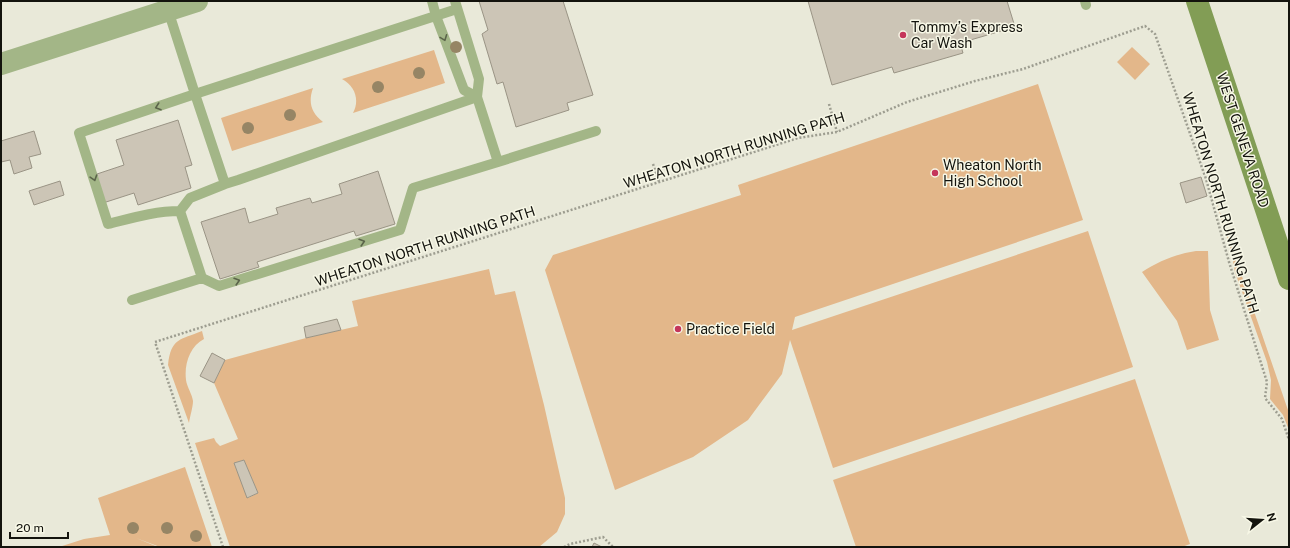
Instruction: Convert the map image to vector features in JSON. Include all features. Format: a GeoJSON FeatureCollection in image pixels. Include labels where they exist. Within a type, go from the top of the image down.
{"type":"FeatureCollection","features":[{"type":"Feature","properties":{"kind":"main road","name":"WEST GENEVA ROAD"},"geometry":{"type":"LineString","coordinates":[[1197,1],[1289,279]]}},
{"type":"Feature","properties":{"kind":"street"},"geometry":{"type":"LineString","coordinates":[[1,64],[197,1]]}},
{"type":"Feature","properties":{"kind":"lane"},"geometry":{"type":"LineString","coordinates":[[432,1],[436,16],[464,90],[477,97]]}},
{"type":"Feature","properties":{"kind":"lane"},"geometry":{"type":"LineString","coordinates":[[180,211],[144,214],[108,224],[79,133],[436,16],[456,5],[479,79],[477,97],[498,162]]}},
{"type":"Feature","properties":{"kind":"lane"},"geometry":{"type":"LineString","coordinates":[[168,10],[225,184]]}},
{"type":"Feature","properties":{"kind":"lane"},"geometry":{"type":"LineString","coordinates":[[180,211],[190,198],[225,184],[477,97]]}},
{"type":"Feature","properties":{"kind":"lane"},"geometry":{"type":"LineString","coordinates":[[132,300],[202,278],[219,286],[400,230],[413,188],[596,131]]}},
{"type":"Feature","properties":{"kind":"lane"},"geometry":{"type":"LineString","coordinates":[[180,211],[202,278]]}},
{"type":"Feature","properties":{"kind":"path","name":"WHEATON NORTH RUNNING PATH"},"geometry":{"type":"LineString","coordinates":[[223,547],[155,342],[798,138],[837,132],[906,102],[975,81],[1023,69],[1145,26],[1155,34],[1206,179],[1229,262],[1267,382],[1265,398],[1282,419],[1289,440]]}},
{"type":"Feature","properties":{"kind":"path"},"geometry":{"type":"LineString","coordinates":[[829,104],[837,132]]}},
{"type":"Feature","properties":{"kind":"path"},"geometry":{"type":"LineString","coordinates":[[653,164],[659,182]]}},
{"type":"Feature","properties":{"kind":"path"},"geometry":{"type":"LineString","coordinates":[[564,547],[570,544],[602,537],[613,547]]}},
{"type":"Feature","properties":{"kind":"shaded area"},"geometry":{"type":"Polygon","coordinates":[[[1132,47],[1150,64],[1135,80],[1117,62],[1132,47]]]}},
{"type":"Feature","properties":{"kind":"shaded area"},"geometry":{"type":"Polygon","coordinates":[[[434,50],[445,83],[353,113],[356,103],[355,94],[350,85],[342,79],[434,50]]]}},
{"type":"Feature","properties":{"kind":"shaded area"},"geometry":{"type":"Polygon","coordinates":[[[1038,84],[1083,220],[795,317],[792,330],[1088,231],[1133,367],[833,468],[790,340],[782,374],[748,420],[693,457],[615,490],[545,270],[553,255],[741,195],[738,185],[1038,84]]]}},
{"type":"Feature","properties":{"kind":"shaded area"},"geometry":{"type":"Polygon","coordinates":[[[313,88],[311,103],[313,111],[323,122],[232,151],[221,118],[313,88]]]}},
{"type":"Feature","properties":{"kind":"shaded area"},"geometry":{"type":"Polygon","coordinates":[[[1215,198],[1289,413],[1289,430],[1283,415],[1270,399],[1271,380],[1267,362],[1235,272],[1230,246],[1215,198]]]}},
{"type":"Feature","properties":{"kind":"shaded area"},"geometry":{"type":"Polygon","coordinates":[[[1196,251],[1208,251],[1210,310],[1219,340],[1187,350],[1177,321],[1142,272],[1168,258],[1196,251]]]}},
{"type":"Feature","properties":{"kind":"shaded area"},"geometry":{"type":"Polygon","coordinates":[[[489,269],[495,295],[515,291],[544,405],[565,498],[565,514],[557,532],[539,547],[230,547],[195,443],[214,438],[220,446],[238,439],[214,383],[225,360],[306,338],[358,326],[352,301],[489,269]],[[244,460],[234,463],[248,498],[258,493],[244,460]]]}},
{"type":"Feature","properties":{"kind":"shaded area"},"geometry":{"type":"Polygon","coordinates":[[[202,331],[204,339],[195,346],[189,356],[186,368],[187,383],[193,401],[189,423],[168,365],[169,356],[174,345],[178,341],[202,331]]]}},
{"type":"Feature","properties":{"kind":"shaded area"},"geometry":{"type":"Polygon","coordinates":[[[1135,379],[1190,544],[1182,547],[856,547],[833,480],[1135,379]]]}},
{"type":"Feature","properties":{"kind":"shaded area"},"geometry":{"type":"Polygon","coordinates":[[[185,467],[212,547],[160,547],[136,538],[158,547],[59,547],[84,539],[110,535],[98,498],[185,467]]]}},
{"type":"Feature","properties":{"kind":"building"},"geometry":{"type":"Polygon","coordinates":[[[479,1],[563,1],[593,95],[567,103],[569,110],[516,127],[503,82],[497,84],[482,34],[488,30],[479,1]]]}},
{"type":"Feature","properties":{"kind":"building","name":"Tommy’s Express Car Wash"},"geometry":{"type":"Polygon","coordinates":[[[808,1],[1007,1],[1015,27],[960,43],[963,53],[894,73],[892,67],[832,85],[808,1]]]}},
{"type":"Feature","properties":{"kind":"building"},"geometry":{"type":"Polygon","coordinates":[[[178,120],[192,165],[185,167],[191,188],[138,205],[134,193],[103,203],[94,175],[124,165],[116,140],[178,120]]]}},
{"type":"Feature","properties":{"kind":"building"},"geometry":{"type":"Polygon","coordinates":[[[34,131],[41,154],[29,157],[32,168],[14,174],[10,160],[1,162],[1,141],[34,131]]]}},
{"type":"Feature","properties":{"kind":"building"},"geometry":{"type":"Polygon","coordinates":[[[378,171],[395,224],[356,236],[354,231],[257,262],[259,267],[220,279],[201,222],[245,208],[249,223],[278,214],[276,208],[310,198],[312,203],[342,194],[339,184],[378,171]]]}},
{"type":"Feature","properties":{"kind":"building"},"geometry":{"type":"Polygon","coordinates":[[[1201,177],[1207,196],[1186,203],[1180,183],[1201,177]]]}},
{"type":"Feature","properties":{"kind":"building"},"geometry":{"type":"Polygon","coordinates":[[[60,181],[64,195],[34,205],[29,191],[60,181]]]}},
{"type":"Feature","properties":{"kind":"building"},"geometry":{"type":"Polygon","coordinates":[[[337,319],[341,330],[306,338],[304,327],[337,319]]]}},
{"type":"Feature","properties":{"kind":"building"},"geometry":{"type":"Polygon","coordinates":[[[212,353],[225,360],[214,383],[200,376],[212,353]]]}},
{"type":"Feature","properties":{"kind":"building"},"geometry":{"type":"Polygon","coordinates":[[[244,460],[258,493],[247,498],[234,463],[244,460]]]}},
{"type":"Feature","properties":{"kind":"building"},"geometry":{"type":"Polygon","coordinates":[[[594,543],[602,547],[592,547],[594,543]]]}},
{"type":"Feature","properties":{"kind":"place","name":"Tommy’s Express Car Wash"},"geometry":{"type":"Point","coordinates":[903,35]}},
{"type":"Feature","properties":{"kind":"place","name":"Wheaton North High School"},"geometry":{"type":"Point","coordinates":[935,173]}},
{"type":"Feature","properties":{"kind":"place","name":"Practice Field"},"geometry":{"type":"Point","coordinates":[678,329]}}]}
